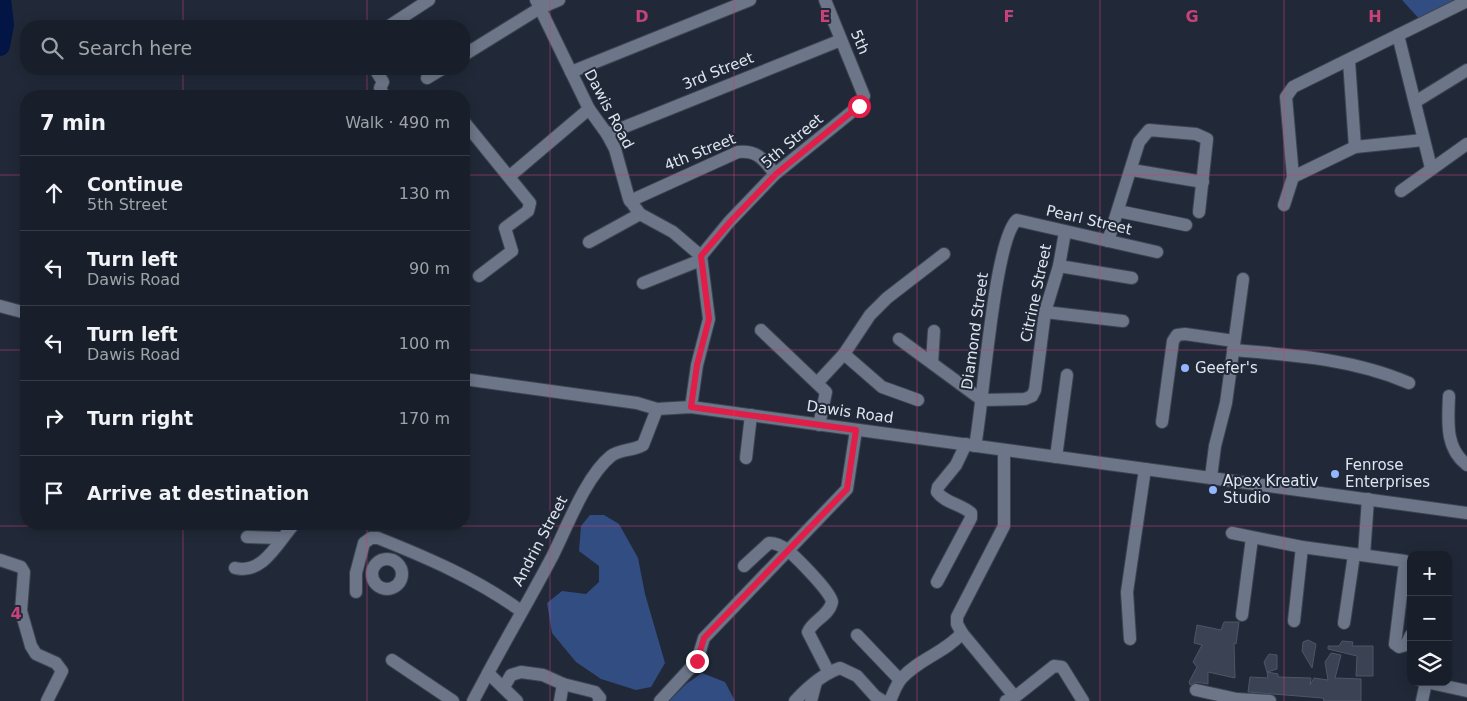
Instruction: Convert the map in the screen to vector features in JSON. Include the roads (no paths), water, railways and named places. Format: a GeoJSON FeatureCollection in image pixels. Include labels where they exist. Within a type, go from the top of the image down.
{"type":"FeatureCollection","features":[{"type":"Feature","properties":{"kind":"street"},"geometry":{"type":"LineString","coordinates":[[398,20],[429,0]]}},
{"type":"Feature","properties":{"kind":"street"},"geometry":{"type":"LineString","coordinates":[[470,51],[538,4],[560,0]]}},
{"type":"Feature","properties":{"kind":"street"},"geometry":{"type":"LineString","coordinates":[[571,72],[750,0]]}},
{"type":"Feature","properties":{"kind":"street","name":"5th"},"geometry":{"type":"LineString","coordinates":[[825,0],[864,96]]}},
{"type":"Feature","properties":{"kind":"street"},"geometry":{"type":"LineString","coordinates":[[1284,205],[1293,176],[1286,97],[1294,87],[1467,1]]}},
{"type":"Feature","properties":{"kind":"street","name":"Dawis Road"},"geometry":{"type":"LineString","coordinates":[[538,4],[589,109],[607,134],[615,150],[630,201],[640,214],[673,232],[701,258]]}},
{"type":"Feature","properties":{"kind":"street"},"geometry":{"type":"LineString","coordinates":[[1398,35],[1431,168]]}},
{"type":"Feature","properties":{"kind":"street","name":"3rd Street"},"geometry":{"type":"LineString","coordinates":[[607,134],[841,40]]}},
{"type":"Feature","properties":{"kind":"street"},"geometry":{"type":"LineString","coordinates":[[1349,61],[1354,147]]}},
{"type":"Feature","properties":{"kind":"street"},"geometry":{"type":"LineString","coordinates":[[1416,102],[1467,70]]}},
{"type":"Feature","properties":{"kind":"street"},"geometry":{"type":"LineString","coordinates":[[379,75],[383,82],[380,90]]}},
{"type":"Feature","properties":{"kind":"street"},"geometry":{"type":"LineString","coordinates":[[427,78],[432,75]]}},
{"type":"Feature","properties":{"kind":"street","name":"5th Street"},"geometry":{"type":"LineString","coordinates":[[701,258],[730,222],[776,174],[859,106],[864,96]]}},
{"type":"Feature","properties":{"kind":"street"},"geometry":{"type":"LineString","coordinates":[[510,176],[589,109]]}},
{"type":"Feature","properties":{"kind":"street"},"geometry":{"type":"LineString","coordinates":[[1108,241],[1132,170],[1139,142],[1146,131],[1156,129],[1196,134],[1205,138],[1209,144],[1199,212]]}},
{"type":"Feature","properties":{"kind":"street"},"geometry":{"type":"LineString","coordinates":[[470,130],[510,176],[530,203],[530,207],[505,228],[512,247],[510,254],[479,276]]}},
{"type":"Feature","properties":{"kind":"street"},"geometry":{"type":"LineString","coordinates":[[1293,176],[1354,147],[1423,140]]}},
{"type":"Feature","properties":{"kind":"street"},"geometry":{"type":"LineString","coordinates":[[1401,191],[1467,144]]}},
{"type":"Feature","properties":{"kind":"street","name":"4th Street"},"geometry":{"type":"LineString","coordinates":[[630,201],[738,152],[750,151],[761,156],[776,174]]}},
{"type":"Feature","properties":{"kind":"street"},"geometry":{"type":"LineString","coordinates":[[1132,170],[1204,182]]}},
{"type":"Feature","properties":{"kind":"street"},"geometry":{"type":"LineString","coordinates":[[1118,211],[1186,226]]}},
{"type":"Feature","properties":{"kind":"street"},"geometry":{"type":"LineString","coordinates":[[588,242],[640,214]]}},
{"type":"Feature","properties":{"kind":"street","name":"Pearl Street"},"geometry":{"type":"LineString","coordinates":[[1014,222],[1017,220],[1157,252]]}},
{"type":"Feature","properties":{"kind":"street","name":"Diamond Street"},"geometry":{"type":"LineString","coordinates":[[938,582],[971,518],[971,513],[941,497],[937,492],[938,487],[970,445],[982,400],[989,334],[1005,244],[1014,222]]}},
{"type":"Feature","properties":{"kind":"street","name":"Citrine Street"},"geometry":{"type":"LineString","coordinates":[[982,400],[1025,399],[1036,390],[1045,312],[1065,232]]}},
{"type":"Feature","properties":{"kind":"street"},"geometry":{"type":"LineString","coordinates":[[817,383],[844,354],[870,315],[887,298],[944,254]]}},
{"type":"Feature","properties":{"kind":"street"},"geometry":{"type":"LineString","coordinates":[[643,283],[701,258],[709,319],[697,365],[691,407]]}},
{"type":"Feature","properties":{"kind":"street"},"geometry":{"type":"LineString","coordinates":[[1058,266],[1132,278]]}},
{"type":"Feature","properties":{"kind":"street"},"geometry":{"type":"LineString","coordinates":[[1211,477],[1215,446],[1226,404],[1242,279]]}},
{"type":"Feature","properties":{"kind":"street"},"geometry":{"type":"LineString","coordinates":[[0,306],[20,311]]}},
{"type":"Feature","properties":{"kind":"street"},"geometry":{"type":"LineString","coordinates":[[1045,312],[1123,321]]}},
{"type":"Feature","properties":{"kind":"street"},"geometry":{"type":"LineString","coordinates":[[761,330],[817,383],[827,396],[819,425]]}},
{"type":"Feature","properties":{"kind":"street"},"geometry":{"type":"LineString","coordinates":[[932,363],[934,331]]}},
{"type":"Feature","properties":{"kind":"street"},"geometry":{"type":"LineString","coordinates":[[1162,422],[1174,341],[1177,335],[1185,334],[1234,345],[1340,362],[1390,375],[1409,383]]}},
{"type":"Feature","properties":{"kind":"street"},"geometry":{"type":"LineString","coordinates":[[899,339],[982,400]]}},
{"type":"Feature","properties":{"kind":"street"},"geometry":{"type":"LineString","coordinates":[[844,354],[882,387],[918,400]]}},
{"type":"Feature","properties":{"kind":"street"},"geometry":{"type":"LineString","coordinates":[[1056,457],[1067,375]]}},
{"type":"Feature","properties":{"kind":"street","name":"Dawis Road"},"geometry":{"type":"LineString","coordinates":[[470,379],[637,403],[657,409],[691,407],[1467,513]]}},
{"type":"Feature","properties":{"kind":"street"},"geometry":{"type":"LineString","coordinates":[[1449,396],[1448,425],[1454,452],[1458,459],[1467,465]]}},
{"type":"Feature","properties":{"kind":"street","name":"Andrin Street"},"geometry":{"type":"LineString","coordinates":[[472,701],[600,468],[617,452],[633,450],[643,445],[657,409]]}},
{"type":"Feature","properties":{"kind":"street"},"geometry":{"type":"LineString","coordinates":[[746,458],[751,415]]}},
{"type":"Feature","properties":{"kind":"street"},"geometry":{"type":"LineString","coordinates":[[660,701],[697,661],[704,638],[847,489],[856,430]]}},
{"type":"Feature","properties":{"kind":"street"},"geometry":{"type":"LineString","coordinates":[[1004,450],[1004,526],[957,617],[957,624],[962,634],[1010,699],[1054,666],[1062,667],[1067,673],[1083,701]]}},
{"type":"Feature","properties":{"kind":"street"},"geometry":{"type":"LineString","coordinates":[[1130,639],[1127,592],[1145,469]]}},
{"type":"Feature","properties":{"kind":"street"},"geometry":{"type":"LineString","coordinates":[[1344,623],[1359,555],[1368,499]]}},
{"type":"Feature","properties":{"kind":"street"},"geometry":{"type":"LineString","coordinates":[[235,568],[243,570],[254,568],[266,560],[288,530]]}},
{"type":"Feature","properties":{"kind":"street"},"geometry":{"type":"LineString","coordinates":[[1232,534],[1302,547],[1405,561]]}},
{"type":"Feature","properties":{"kind":"street"},"geometry":{"type":"LineString","coordinates":[[247,537],[281,538]]}},
{"type":"Feature","properties":{"kind":"street"},"geometry":{"type":"LineString","coordinates":[[356,592],[356,572],[366,540],[378,538],[441,564],[502,597],[521,611]]}},
{"type":"Feature","properties":{"kind":"street"},"geometry":{"type":"LineString","coordinates":[[1242,615],[1252,538]]}},
{"type":"Feature","properties":{"kind":"street"},"geometry":{"type":"LineString","coordinates":[[744,566],[769,543],[788,550],[832,597],[832,603],[824,616],[808,632],[829,673]]}},
{"type":"Feature","properties":{"kind":"street"},"geometry":{"type":"LineString","coordinates":[[394,560],[402,547]]}},
{"type":"Feature","properties":{"kind":"street"},"geometry":{"type":"LineString","coordinates":[[1294,621],[1302,547]]}},
{"type":"Feature","properties":{"kind":"street"},"geometry":{"type":"LineString","coordinates":[[0,560],[21,567],[24,572],[21,611],[31,646],[36,654],[56,663],[62,671],[48,701]]}},
{"type":"Feature","properties":{"kind":"street"},"geometry":{"type":"LineString","coordinates":[[1405,561],[1407,565]]}},
{"type":"Feature","properties":{"kind":"street"},"geometry":{"type":"LineString","coordinates":[[1405,561],[1395,644],[1399,647],[1406,645],[1408,641]]}},
{"type":"Feature","properties":{"kind":"street"},"geometry":{"type":"LineString","coordinates":[[890,701],[900,680],[923,661],[956,640],[962,634]]}},
{"type":"Feature","properties":{"kind":"street"},"geometry":{"type":"LineString","coordinates":[[858,635],[900,680]]}},
{"type":"Feature","properties":{"kind":"street"},"geometry":{"type":"LineString","coordinates":[[392,660],[453,701]]}},
{"type":"Feature","properties":{"kind":"street"},"geometry":{"type":"LineString","coordinates":[[795,701],[816,682],[840,668],[857,676],[875,696],[883,701]]}},
{"type":"Feature","properties":{"kind":"street"},"geometry":{"type":"LineString","coordinates":[[504,686],[511,675],[521,672],[543,675],[563,684],[595,692],[600,698],[599,701]]}},
{"type":"Feature","properties":{"kind":"street"},"geometry":{"type":"LineString","coordinates":[[488,673],[504,686],[517,701]]}},
{"type":"Feature","properties":{"kind":"street"},"geometry":{"type":"LineString","coordinates":[[811,701],[816,682]]}},
{"type":"Feature","properties":{"kind":"street"},"geometry":{"type":"LineString","coordinates":[[560,701],[563,684]]}},
{"type":"Feature","properties":{"kind":"street"},"geometry":{"type":"LineString","coordinates":[[1422,701],[1425,686]]}},
{"type":"Feature","properties":{"kind":"street"},"geometry":{"type":"LineString","coordinates":[[1444,686],[1467,691]]}},
{"type":"Feature","properties":{"kind":"street"},"geometry":{"type":"LineString","coordinates":[[1196,690],[1237,698],[1270,701]]}},
{"type":"Feature","properties":{"kind":"waterway"},"geometry":{"type":"LineString","coordinates":[[0,46],[4,24],[1,0]]}},
{"type":"Feature","properties":{"kind":"place","name":"Geefer's"},"geometry":{"type":"Point","coordinates":[1185,368]}},
{"type":"Feature","properties":{"kind":"place","name":"Fenrose Enterprises"},"geometry":{"type":"Point","coordinates":[1335,474]}},
{"type":"Feature","properties":{"kind":"place","name":"Apex Kreativ Studio"},"geometry":{"type":"Point","coordinates":[1213,490]}}]}
